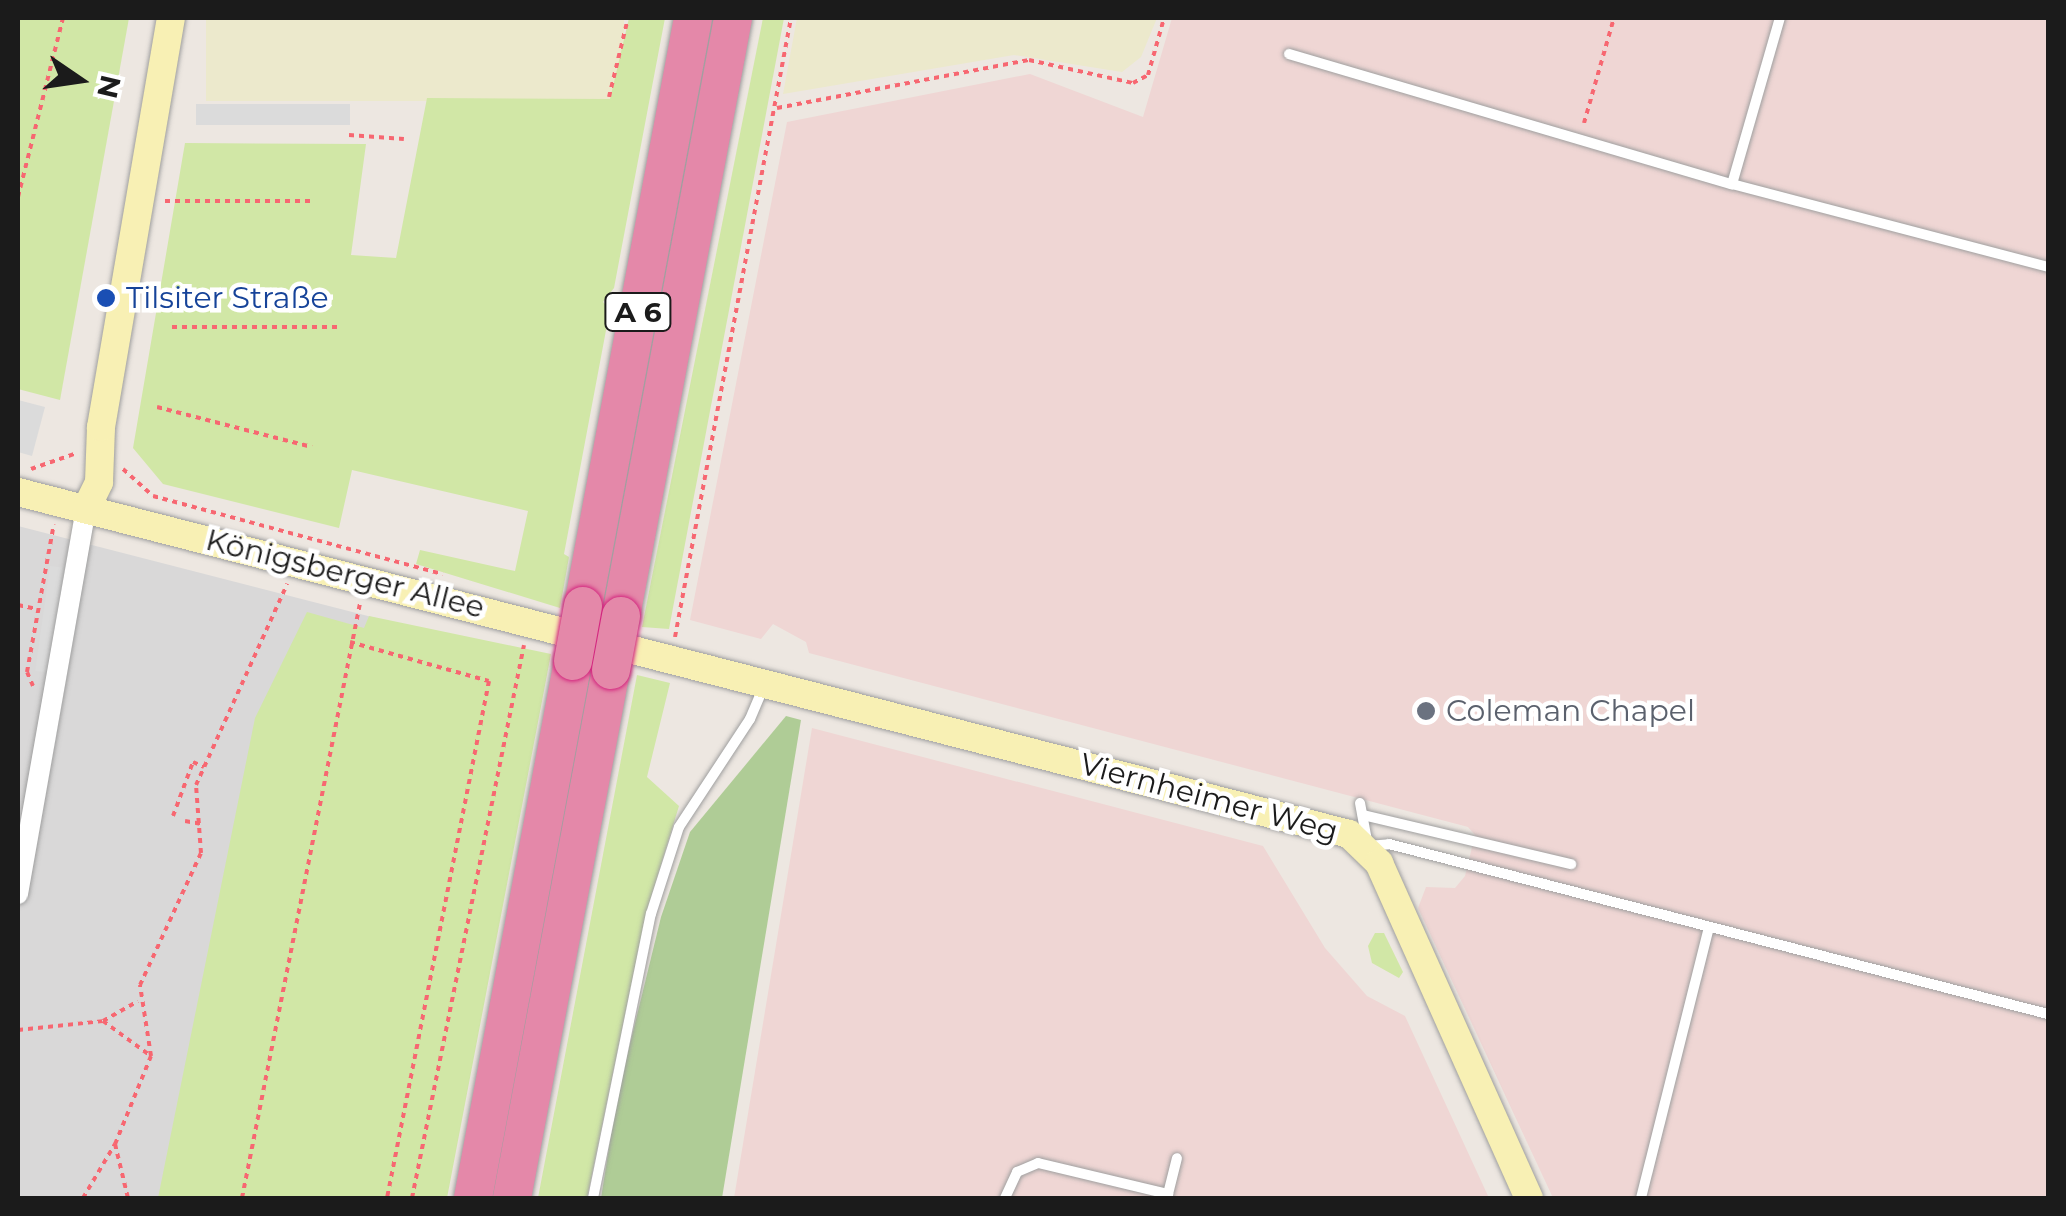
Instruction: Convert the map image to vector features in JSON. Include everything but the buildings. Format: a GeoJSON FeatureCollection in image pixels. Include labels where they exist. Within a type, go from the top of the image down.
{"type":"FeatureCollection","features":[{"type":"Feature","properties":{"kind":"highway","name":"A 6"},"geometry":{"type":"LineString","coordinates":[[473,1198],[693,18]]}},
{"type":"Feature","properties":{"kind":"highway","name":"A 6"},"geometry":{"type":"LineString","coordinates":[[512,1198],[732,18]]}},
{"type":"Feature","properties":{"kind":"street"},"geometry":{"type":"LineString","coordinates":[[18,894],[86,509],[82,479],[101,428],[171,18]]}},
{"type":"Feature","properties":{"kind":"street","name":"Königsberger Allee"},"geometry":{"type":"LineString","coordinates":[[18,492],[672,657]]}},
{"type":"Feature","properties":{"kind":"street","name":"Viernheimer Weg"},"geometry":{"type":"LineString","coordinates":[[672,657],[1332,829],[1368,846],[1529,1198]]}},
{"type":"Feature","properties":{"kind":"lane"},"geometry":{"type":"LineString","coordinates":[[1732,184],[1780,18]]}},
{"type":"Feature","properties":{"kind":"lane"},"geometry":{"type":"LineString","coordinates":[[1289,54],[1732,184],[2048,267]]}},
{"type":"Feature","properties":{"kind":"lane"},"geometry":{"type":"LineString","coordinates":[[593,1198],[643,951],[679,827],[750,719],[765,682]]}},
{"type":"Feature","properties":{"kind":"lane"},"geometry":{"type":"LineString","coordinates":[[1571,864],[1361,809],[1368,846],[1389,844],[2048,1014]]}},
{"type":"Feature","properties":{"kind":"lane"},"geometry":{"type":"LineString","coordinates":[[1642,1198],[1710,928]]}},
{"type":"Feature","properties":{"kind":"lane"},"geometry":{"type":"LineString","coordinates":[[1005,1198],[1017,1172],[1038,1163],[1167,1196],[1177,1158]]}},
{"type":"Feature","properties":{"kind":"path"},"geometry":{"type":"LineString","coordinates":[[18,197],[62,18]]}},
{"type":"Feature","properties":{"kind":"path"},"geometry":{"type":"LineString","coordinates":[[609,97],[628,18]]}},
{"type":"Feature","properties":{"kind":"path"},"geometry":{"type":"LineString","coordinates":[[672,657],[791,18]]}},
{"type":"Feature","properties":{"kind":"path"},"geometry":{"type":"LineString","coordinates":[[774,108],[1029,60],[1133,83],[1148,75],[1164,18]]}},
{"type":"Feature","properties":{"kind":"path"},"geometry":{"type":"LineString","coordinates":[[1579,140],[1614,18]]}},
{"type":"Feature","properties":{"kind":"path"},"geometry":{"type":"LineString","coordinates":[[349,135],[404,140]]}},
{"type":"Feature","properties":{"kind":"path"},"geometry":{"type":"LineString","coordinates":[[140,198],[312,201]]}},
{"type":"Feature","properties":{"kind":"path"},"geometry":{"type":"LineString","coordinates":[[172,327],[338,327]]}},
{"type":"Feature","properties":{"kind":"path"},"geometry":{"type":"LineString","coordinates":[[157,407],[312,447]]}},
{"type":"Feature","properties":{"kind":"path"},"geometry":{"type":"LineString","coordinates":[[18,466],[33,470],[74,452]]}},
{"type":"Feature","properties":{"kind":"path"},"geometry":{"type":"LineString","coordinates":[[114,465],[153,496],[394,560]]}},
{"type":"Feature","properties":{"kind":"path"},"geometry":{"type":"LineString","coordinates":[[53,698],[38,695],[27,672],[54,524]]}},
{"type":"Feature","properties":{"kind":"path"},"geometry":{"type":"LineString","coordinates":[[83,1198],[114,1144],[151,1056],[140,985],[201,853],[202,824],[196,785],[295,560]]}},
{"type":"Feature","properties":{"kind":"path"},"geometry":{"type":"LineString","coordinates":[[242,1198],[365,579]]}},
{"type":"Feature","properties":{"kind":"path"},"geometry":{"type":"LineString","coordinates":[[18,605],[38,609]]}},
{"type":"Feature","properties":{"kind":"path"},"geometry":{"type":"LineString","coordinates":[[412,1198],[529,621]]}},
{"type":"Feature","properties":{"kind":"path"},"geometry":{"type":"LineString","coordinates":[[350,642],[490,681],[387,1198]]}},
{"type":"Feature","properties":{"kind":"path"},"geometry":{"type":"LineString","coordinates":[[173,816],[194,762],[204,768]]}},
{"type":"Feature","properties":{"kind":"path"},"geometry":{"type":"LineString","coordinates":[[185,821],[202,824]]}},
{"type":"Feature","properties":{"kind":"path"},"geometry":{"type":"LineString","coordinates":[[18,1030],[103,1021],[140,1000]]}},
{"type":"Feature","properties":{"kind":"path"},"geometry":{"type":"LineString","coordinates":[[103,1021],[151,1056]]}},
{"type":"Feature","properties":{"kind":"path"},"geometry":{"type":"LineString","coordinates":[[114,1144],[128,1198]]}},
{"type":"Feature","properties":{"kind":"shaded area"},"geometry":{"type":"Polygon","coordinates":[[[206,18],[624,18],[624,101],[206,101],[206,18]]]}},
{"type":"Feature","properties":{"kind":"shaded area"},"geometry":{"type":"Polygon","coordinates":[[[797,18],[1157,18],[1141,57],[1122,72],[1014,55],[783,94],[797,18]]]}},
{"type":"Feature","properties":{"kind":"shaded area"},"geometry":{"type":"Polygon","coordinates":[[[1172,18],[2048,18],[2048,1198],[1553,1198],[1418,908],[1426,887],[1455,888],[1465,876],[1475,835],[1468,827],[809,653],[806,642],[773,624],[761,639],[690,620],[787,122],[1030,74],[1143,117],[1172,18]]]}},
{"type":"Feature","properties":{"kind":"shaded area"},"geometry":{"type":"Polygon","coordinates":[[[196,104],[350,104],[350,125],[196,125],[196,104]]]}},
{"type":"Feature","properties":{"kind":"shaded area"},"geometry":{"type":"Polygon","coordinates":[[[18,400],[45,407],[32,456],[18,452],[18,400]]]}},
{"type":"Feature","properties":{"kind":"shaded area"},"geometry":{"type":"Polygon","coordinates":[[[18,526],[508,652],[398,1198],[18,1198],[18,526]]]}},
{"type":"Feature","properties":{"kind":"shaded area"},"geometry":{"type":"Polygon","coordinates":[[[50,566],[65,568],[50,673],[35,671],[50,566]]]}},
{"type":"Feature","properties":{"kind":"shaded area"},"geometry":{"type":"Polygon","coordinates":[[[812,728],[1263,846],[1325,948],[1367,996],[1405,1016],[1489,1198],[734,1198],[812,728]]]}},
{"type":"Feature","properties":{"kind":"green space"},"geometry":{"type":"Polygon","coordinates":[[[18,18],[129,18],[60,400],[18,389],[18,18]]]}},
{"type":"Feature","properties":{"kind":"green space"},"geometry":{"type":"Polygon","coordinates":[[[629,18],[665,18],[614,288],[603,302],[610,309],[564,554],[569,557],[560,608],[416,564],[420,550],[515,571],[528,511],[352,470],[339,528],[163,484],[133,448],[185,143],[366,144],[351,255],[396,258],[427,98],[610,99],[629,18]]]}},
{"type":"Feature","properties":{"kind":"green space"},"geometry":{"type":"Polygon","coordinates":[[[763,18],[784,18],[669,629],[642,627],[763,18]]]}},
{"type":"Feature","properties":{"kind":"green space"},"geometry":{"type":"Polygon","coordinates":[[[307,612],[364,628],[369,616],[551,654],[447,1198],[158,1198],[255,718],[307,612]]]}},
{"type":"Feature","properties":{"kind":"green space"},"geometry":{"type":"Polygon","coordinates":[[[637,675],[670,683],[647,777],[679,806],[646,913],[587,1198],[538,1198],[637,675]]]}},
{"type":"Feature","properties":{"kind":"green space"},"geometry":{"type":"Polygon","coordinates":[[[786,716],[801,720],[722,1198],[601,1198],[617,1097],[661,917],[690,832],[786,716]]]}},
{"type":"Feature","properties":{"kind":"green space"},"geometry":{"type":"Polygon","coordinates":[[[1375,933],[1384,933],[1403,972],[1399,978],[1372,963],[1368,946],[1375,933]]]}},
{"type":"Feature","properties":{"kind":"place","name":"Tilsiter Straße"},"geometry":{"type":"Point","coordinates":[106,298]}},
{"type":"Feature","properties":{"kind":"place","name":"Coleman Chapel"},"geometry":{"type":"Point","coordinates":[1426,711]}}]}
